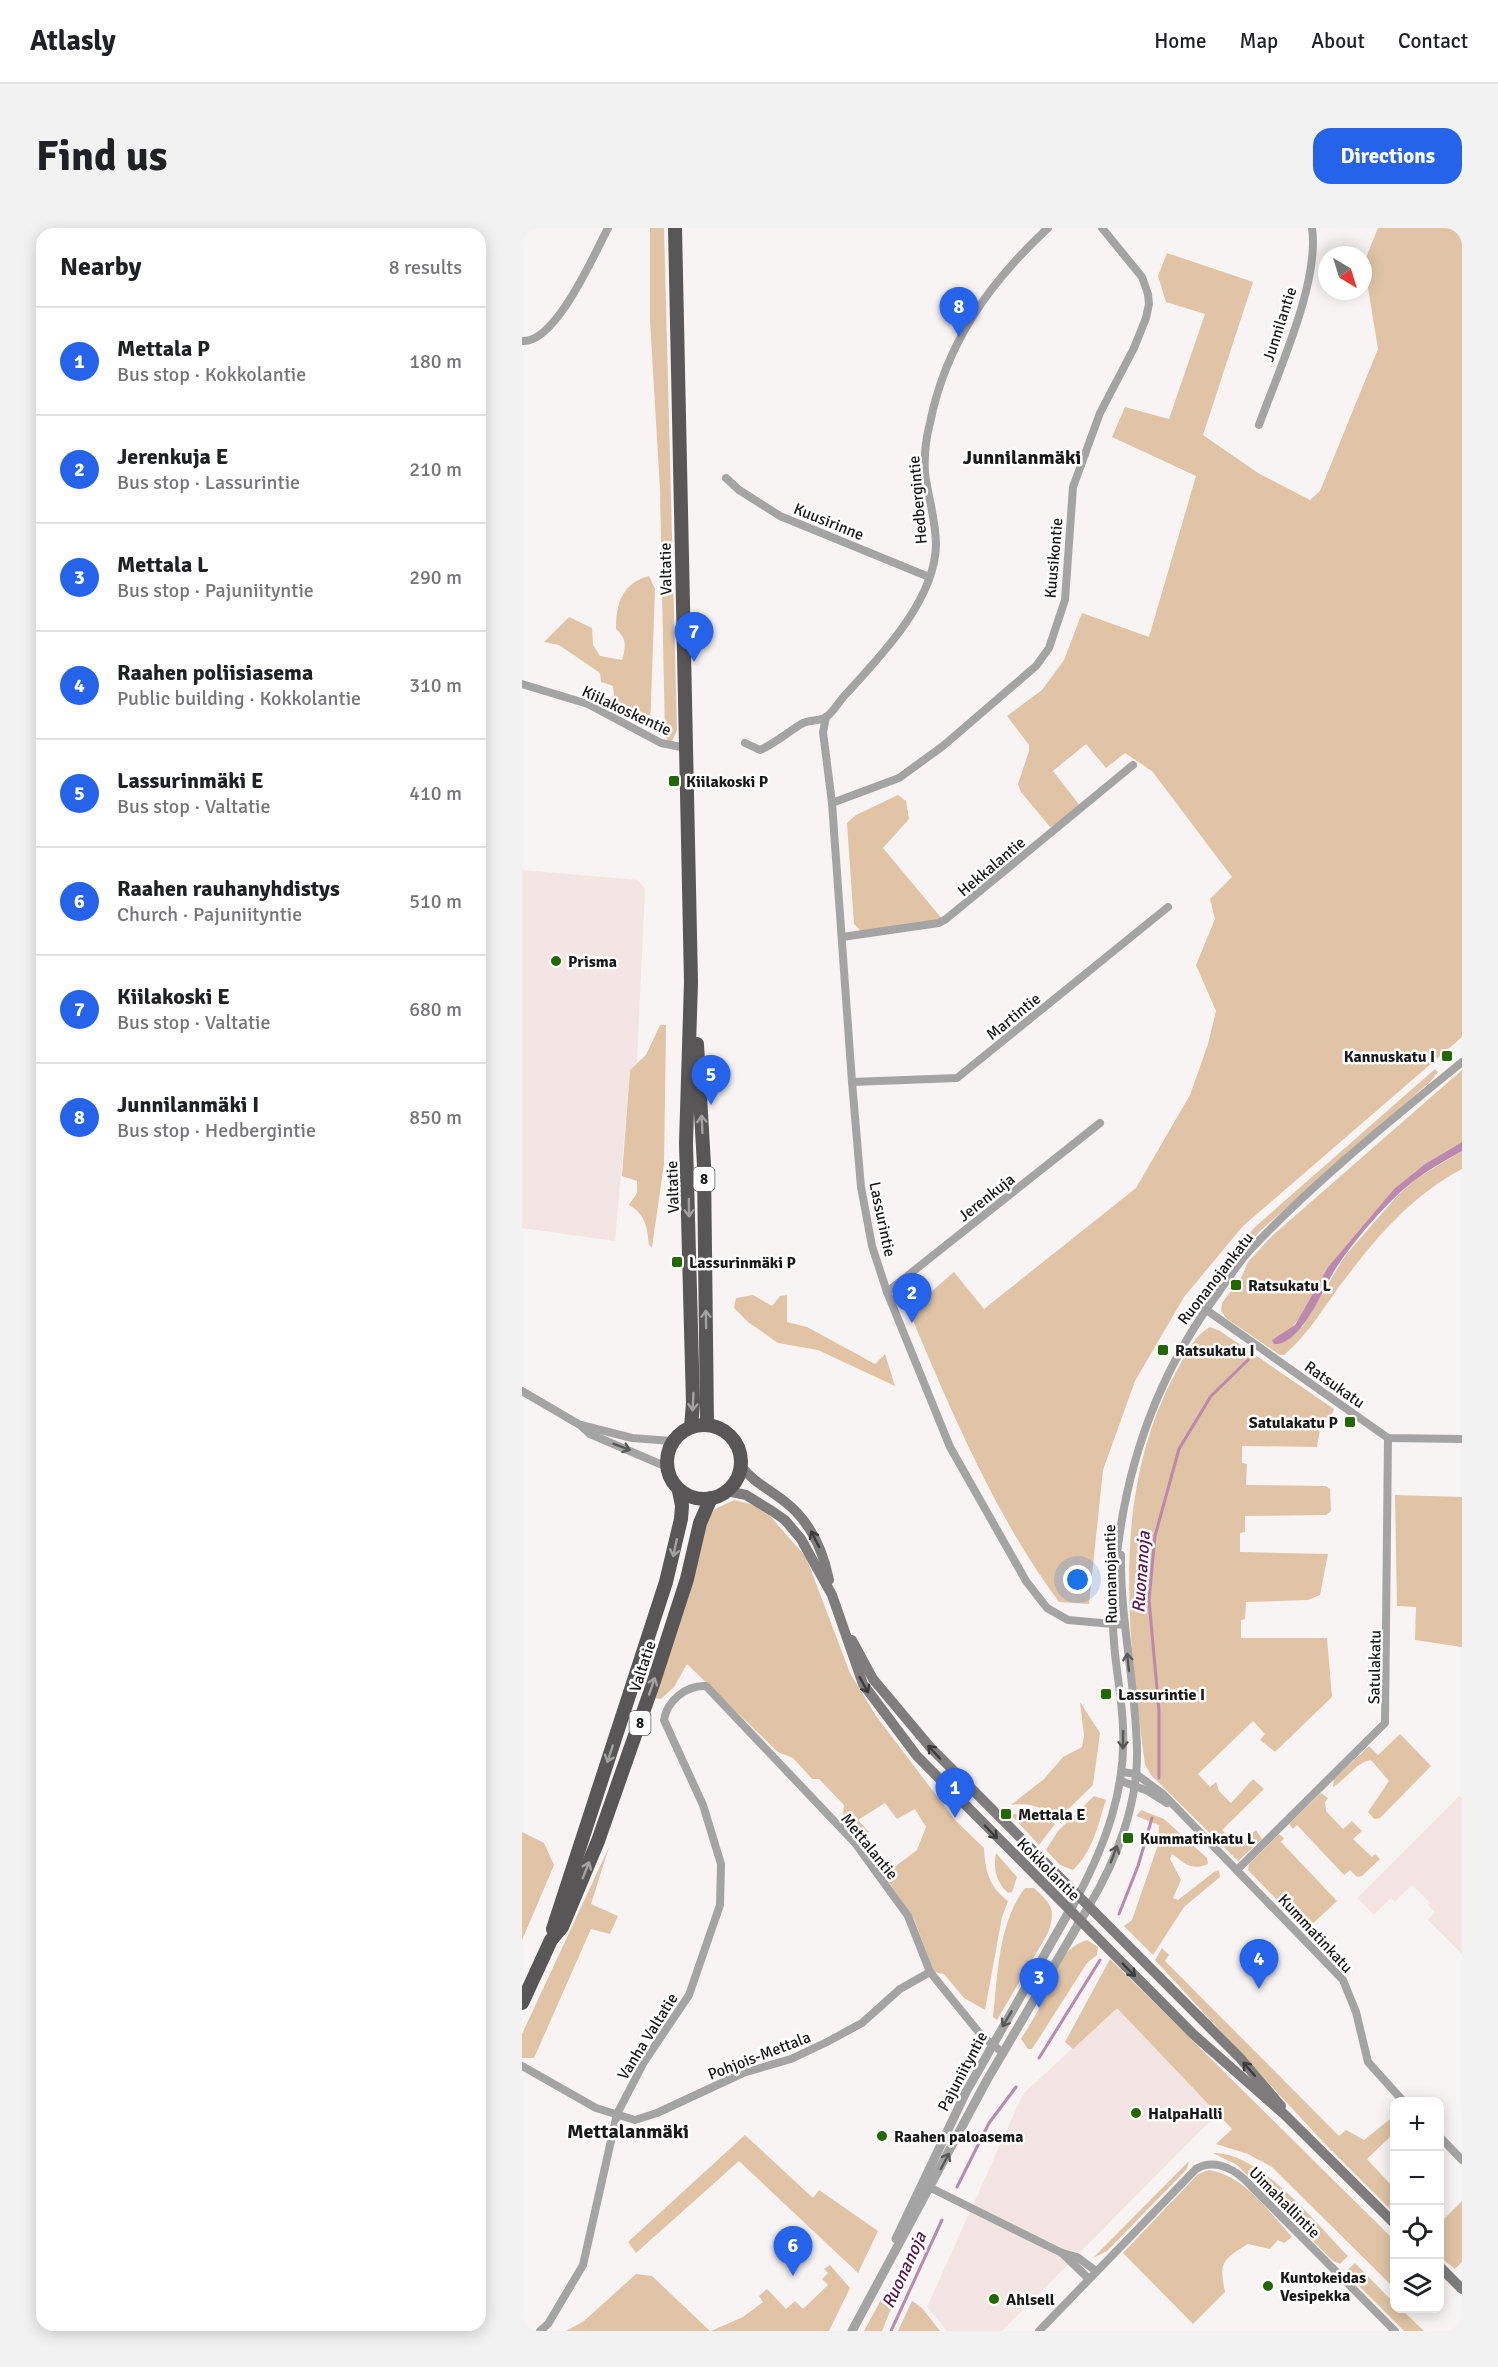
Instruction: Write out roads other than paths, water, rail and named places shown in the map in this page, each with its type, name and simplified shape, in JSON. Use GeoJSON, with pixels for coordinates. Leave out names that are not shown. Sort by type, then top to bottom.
{"type":"FeatureCollection","features":[{"type":"Feature","properties":{"kind":"highway","name":"Valtatie"},"geometry":{"type":"LineString","coordinates":[[675,228],[691,982],[704,1165],[707,1425]]}},
{"type":"Feature","properties":{"kind":"highway","name":"Valtatie"},"geometry":{"type":"LineString","coordinates":[[690,1427],[693,1403],[686,1143],[691,982]]}},
{"type":"Feature","properties":{"kind":"highway"},"geometry":{"type":"LineString","coordinates":[[667,1467],[667,1452],[672,1441],[690,1427],[707,1425],[726,1432],[735,1441],[740,1453],[741,1466],[738,1478],[727,1491],[702,1499],[679,1491]]}},
{"type":"Feature","properties":{"kind":"highway","name":"8"},"geometry":{"type":"LineString","coordinates":[[667,1467],[669,1476],[679,1491]]}},
{"type":"Feature","properties":{"kind":"highway","name":"Valtatie"},"geometry":{"type":"LineString","coordinates":[[552,1940],[554,1924],[666,1582],[681,1519],[682,1506],[679,1491]]}},
{"type":"Feature","properties":{"kind":"highway","name":"Valtatie"},"geometry":{"type":"LineString","coordinates":[[522,2003],[552,1940],[566,1918],[621,1779],[682,1597],[700,1523],[711,1498]]}},
{"type":"Feature","properties":{"kind":"main road","name":"Kokkolantie"},"geometry":{"type":"LineString","coordinates":[[741,1466],[755,1481],[784,1501],[805,1522],[825,1563],[832,1595],[863,1684],[917,1756],[1193,2034],[1285,2115],[1390,2218]]}},
{"type":"Feature","properties":{"kind":"main road","name":"Kokkolantie"},"geometry":{"type":"LineString","coordinates":[[727,1491],[746,1495],[785,1520],[801,1539],[832,1595]]}},
{"type":"Feature","properties":{"kind":"main road","name":"Kokkolantie"},"geometry":{"type":"LineString","coordinates":[[837,1610],[873,1679],[922,1738],[984,1803],[1240,2058],[1278,2101],[1285,2115]]}},
{"type":"Feature","properties":{"kind":"main road"},"geometry":{"type":"LineString","coordinates":[[1444,2271],[1462,2289]]}},
{"type":"Feature","properties":{"kind":"street"},"geometry":{"type":"LineString","coordinates":[[522,341],[540,338],[554,324],[609,228]]}},
{"type":"Feature","properties":{"kind":"street","name":"Hedbergintie"},"geometry":{"type":"LineString","coordinates":[[745,743],[760,750],[804,723],[826,717],[889,646],[912,612],[929,577],[936,546],[925,456],[929,424],[942,377],[969,319],[984,295],[1019,254],[1048,228]]}},
{"type":"Feature","properties":{"kind":"street","name":"Kuusikontie"},"geometry":{"type":"LineString","coordinates":[[832,803],[899,778],[943,746],[1036,666],[1049,648],[1065,600],[1073,487],[1100,413],[1134,348],[1149,304],[1142,277],[1102,228]]}},
{"type":"Feature","properties":{"kind":"street","name":"Junnilantie"},"geometry":{"type":"LineString","coordinates":[[1259,425],[1303,298],[1312,263],[1312,228]]}},
{"type":"Feature","properties":{"kind":"street","name":"Kuusirinne"},"geometry":{"type":"LineString","coordinates":[[726,478],[739,490],[801,526],[929,577]]}},
{"type":"Feature","properties":{"kind":"street","name":"Kiilakoskentie"},"geometry":{"type":"LineString","coordinates":[[522,684],[588,704],[661,742],[686,747]]}},
{"type":"Feature","properties":{"kind":"street","name":"Lassurintie"},"geometry":{"type":"LineString","coordinates":[[826,717],[823,732],[832,803],[852,1082],[864,1206],[872,1246],[888,1292],[950,1446],[1026,1581],[1047,1608],[1068,1620],[1124,1625]]}},
{"type":"Feature","properties":{"kind":"street","name":"Hekkalantie"},"geometry":{"type":"LineString","coordinates":[[842,937],[939,923],[946,919],[1133,765]]}},
{"type":"Feature","properties":{"kind":"street","name":"Martintie"},"geometry":{"type":"LineString","coordinates":[[852,1082],[957,1078],[1168,907]]}},
{"type":"Feature","properties":{"kind":"street","name":"Ruonanojankatu"},"geometry":{"type":"LineString","coordinates":[[1122,1515],[1137,1449],[1152,1407],[1175,1358],[1206,1309],[1257,1243],[1315,1188],[1462,1062]]}},
{"type":"Feature","properties":{"kind":"street","name":"Jerenkuja"},"geometry":{"type":"LineString","coordinates":[[888,1292],[1100,1123]]}},
{"type":"Feature","properties":{"kind":"street","name":"Ratsukatu"},"geometry":{"type":"LineString","coordinates":[[1206,1309],[1389,1438]]}},
{"type":"Feature","properties":{"kind":"street"},"geometry":{"type":"LineString","coordinates":[[522,1391],[580,1425],[590,1434],[667,1467]]}},
{"type":"Feature","properties":{"kind":"street"},"geometry":{"type":"LineString","coordinates":[[580,1425],[632,1438],[672,1441]]}},
{"type":"Feature","properties":{"kind":"street"},"geometry":{"type":"LineString","coordinates":[[1389,1438],[1462,1439]]}},
{"type":"Feature","properties":{"kind":"street","name":"Satulakatu"},"geometry":{"type":"LineString","coordinates":[[1237,1870],[1385,1723],[1389,1438]]}},
{"type":"Feature","properties":{"kind":"street","name":"Ruonanojantie"},"geometry":{"type":"LineString","coordinates":[[1078,1896],[1104,1845],[1121,1777],[1123,1729],[1113,1625],[1115,1571],[1122,1515]]}},
{"type":"Feature","properties":{"kind":"street","name":"Ruonanojantie"},"geometry":{"type":"LineString","coordinates":[[1089,1906],[1115,1853],[1136,1774],[1135,1725],[1124,1625],[1122,1515]]}},
{"type":"Feature","properties":{"kind":"street","name":"Mettalantie"},"geometry":{"type":"LineString","coordinates":[[686,1690],[696,1686],[706,1686],[855,1843],[908,1916],[930,1972],[981,2035],[1003,2053]]}},
{"type":"Feature","properties":{"kind":"street","name":"Vanha Valtatie"},"geometry":{"type":"LineString","coordinates":[[540,2331],[548,2324],[583,2265],[616,2114],[644,2062],[689,1995],[720,1905],[721,1864],[703,1805],[664,1720],[666,1708],[686,1690]]}},
{"type":"Feature","properties":{"kind":"street","name":"Kummatinkatu"},"geometry":{"type":"LineString","coordinates":[[1121,1777],[1136,1774],[1163,1794],[1171,1805],[1343,1980],[1356,2012],[1368,2062],[1400,2097]]}},
{"type":"Feature","properties":{"kind":"street","name":"Kummatinkatu"},"geometry":{"type":"LineString","coordinates":[[1121,1777],[1171,1805]]}},
{"type":"Feature","properties":{"kind":"street","name":"Pajuniityntie"},"geometry":{"type":"LineString","coordinates":[[885,2267],[921,2183],[992,2045],[1078,1896]]}},
{"type":"Feature","properties":{"kind":"street","name":"Pajuniityntie"},"geometry":{"type":"LineString","coordinates":[[852,2331],[1003,2053],[1089,1906]]}},
{"type":"Feature","properties":{"kind":"street","name":"Pohjois-Mettala"},"geometry":{"type":"LineString","coordinates":[[522,2066],[596,2108],[635,2120],[743,2073],[791,2059],[862,2023],[900,1989],[930,1972]]}},
{"type":"Feature","properties":{"kind":"street"},"geometry":{"type":"LineString","coordinates":[[1444,2142],[1462,2160]]}},
{"type":"Feature","properties":{"kind":"street","name":"Uimahallintie"},"geometry":{"type":"LineString","coordinates":[[1039,2331],[1196,2169],[1206,2164],[1233,2170],[1244,2179],[1395,2331]]}},
{"type":"Feature","properties":{"kind":"street"},"geometry":{"type":"LineString","coordinates":[[921,2183],[1062,2253],[1077,2257],[1096,2271]]}},
{"type":"Feature","properties":{"kind":"street"},"geometry":{"type":"LineString","coordinates":[[1062,2253],[1089,2279]]}},
{"type":"Feature","properties":{"kind":"waterway","name":"Ruonanoja"},"geometry":{"type":"LineString","coordinates":[[1159,1778],[1159,1711],[1149,1600],[1155,1536],[1179,1449],[1211,1396],[1248,1360]]}},
{"type":"Feature","properties":{"kind":"waterway","name":"Ruonanoja"},"geometry":{"type":"LineString","coordinates":[[1119,1914],[1138,1866],[1152,1818]]}},
{"type":"Feature","properties":{"kind":"waterway","name":"Ruonanoja"},"geometry":{"type":"LineString","coordinates":[[1039,2058],[1100,1960]]}},
{"type":"Feature","properties":{"kind":"waterway","name":"Ruonanoja"},"geometry":{"type":"LineString","coordinates":[[957,2187],[989,2123],[1016,2087]]}},
{"type":"Feature","properties":{"kind":"waterway","name":"Ruonanoja"},"geometry":{"type":"LineString","coordinates":[[891,2331],[942,2220]]}},
{"type":"Feature","properties":{"kind":"place","name":"Junnilanmäki I"},"geometry":{"type":"Point","coordinates":[959,337]}},
{"type":"Feature","properties":{"kind":"place","name":"Kiilakoski E"},"geometry":{"type":"Point","coordinates":[694,662]}},
{"type":"Feature","properties":{"kind":"place","name":"Kiilakoski P"},"geometry":{"type":"Point","coordinates":[674,781]}},
{"type":"Feature","properties":{"kind":"place","name":"Prisma"},"geometry":{"type":"Point","coordinates":[556,961]}},
{"type":"Feature","properties":{"kind":"place","name":"Kannuskatu I"},"geometry":{"type":"Point","coordinates":[1447,1056]}},
{"type":"Feature","properties":{"kind":"place","name":"Lassurinmäki E"},"geometry":{"type":"Point","coordinates":[711,1105]}},
{"type":"Feature","properties":{"kind":"place","name":"Lassurinmäki P"},"geometry":{"type":"Point","coordinates":[677,1262]}},
{"type":"Feature","properties":{"kind":"place","name":"Ratsukatu L"},"geometry":{"type":"Point","coordinates":[1236,1285]}},
{"type":"Feature","properties":{"kind":"place","name":"Jerenkuja E"},"geometry":{"type":"Point","coordinates":[912,1323]}},
{"type":"Feature","properties":{"kind":"place","name":"Ratsukatu I"},"geometry":{"type":"Point","coordinates":[1163,1350]}},
{"type":"Feature","properties":{"kind":"place","name":"Satulakatu P"},"geometry":{"type":"Point","coordinates":[1350,1422]}},
{"type":"Feature","properties":{"kind":"place","name":"Lassurintie I"},"geometry":{"type":"Point","coordinates":[1106,1694]}},
{"type":"Feature","properties":{"kind":"place","name":"Mettala E"},"geometry":{"type":"Point","coordinates":[1006,1814]}},
{"type":"Feature","properties":{"kind":"place","name":"Mettala P"},"geometry":{"type":"Point","coordinates":[955,1818]}},
{"type":"Feature","properties":{"kind":"place","name":"Kummatinkatu L"},"geometry":{"type":"Point","coordinates":[1128,1838]}},
{"type":"Feature","properties":{"kind":"place","name":"Raahen poliisiasema"},"geometry":{"type":"Point","coordinates":[1259,1989]}},
{"type":"Feature","properties":{"kind":"place","name":"Mettala L"},"geometry":{"type":"Point","coordinates":[1039,2008]}},
{"type":"Feature","properties":{"kind":"place","name":"HalpaHalli"},"geometry":{"type":"Point","coordinates":[1136,2113]}},
{"type":"Feature","properties":{"kind":"place","name":"Raahen paloasema"},"geometry":{"type":"Point","coordinates":[882,2136]}},
{"type":"Feature","properties":{"kind":"place","name":"Raahen rauhanyhdistys"},"geometry":{"type":"Point","coordinates":[793,2276]}},
{"type":"Feature","properties":{"kind":"place","name":"Kuntokeidas Vesipekka"},"geometry":{"type":"Point","coordinates":[1268,2286]}},
{"type":"Feature","properties":{"kind":"place","name":"Ahlsell"},"geometry":{"type":"Point","coordinates":[994,2299]}},
{"type":"Feature","properties":{"kind":"district","name":"Junnilanmäki"},"geometry":{"type":"Point","coordinates":[1022,457]}},
{"type":"Feature","properties":{"kind":"district","name":"Mettalanmäki"},"geometry":{"type":"Point","coordinates":[628,2131]}}]}
